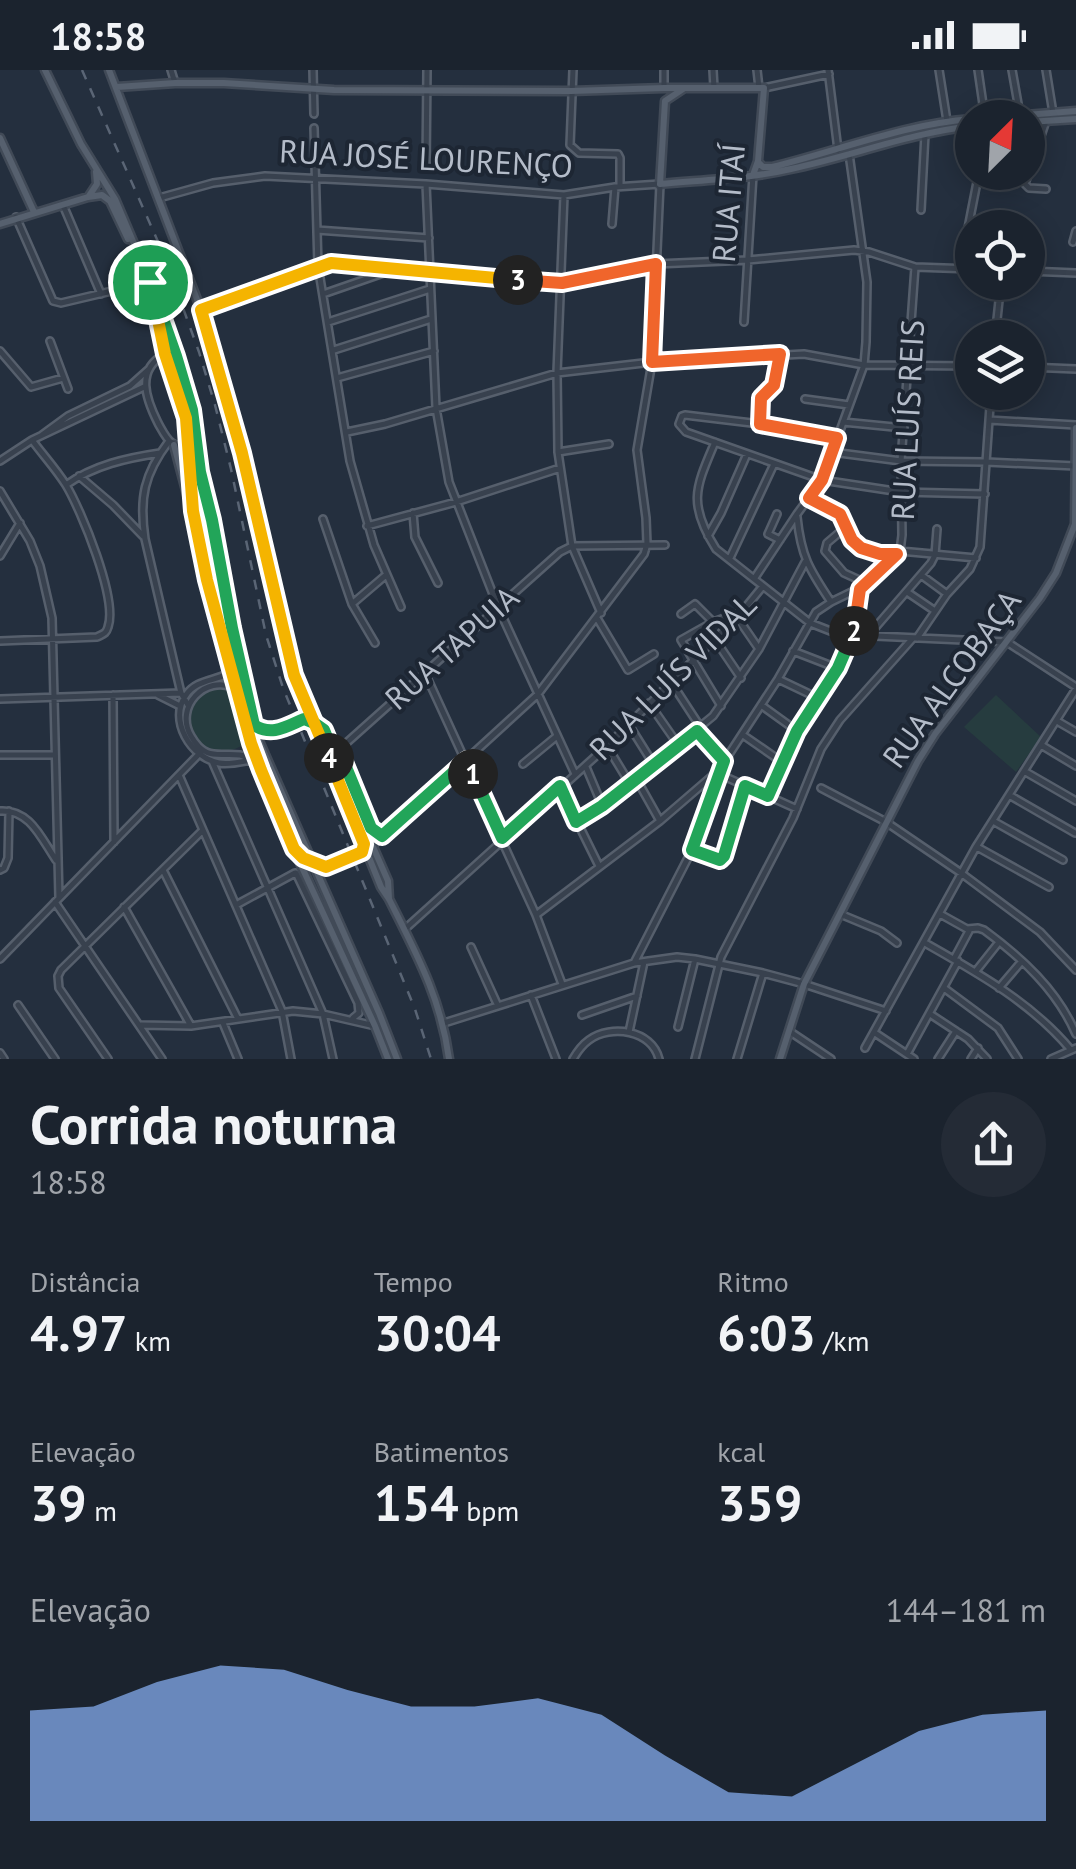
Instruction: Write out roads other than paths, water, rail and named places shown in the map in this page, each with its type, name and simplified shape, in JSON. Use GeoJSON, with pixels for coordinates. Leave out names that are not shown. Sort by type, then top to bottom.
{"type":"FeatureCollection","features":[{"type":"Feature","properties":{"kind":"main road"},"geometry":{"type":"LineString","coordinates":[[45,70],[73,129],[115,198],[176,356],[192,410],[200,472],[254,725],[380,1013],[396,1059]]}},
{"type":"Feature","properties":{"kind":"main road"},"geometry":{"type":"LineString","coordinates":[[110,70],[201,310],[242,453],[296,684],[381,887],[428,978],[444,1023],[449,1059]]}},
{"type":"Feature","properties":{"kind":"main road"},"geometry":{"type":"LineString","coordinates":[[117,87],[224,83],[313,90],[571,92],[762,88]]}},
{"type":"Feature","properties":{"kind":"main road","name":"RUA ITAÍ"},"geometry":{"type":"LineString","coordinates":[[753,175],[758,160],[762,88]]}},
{"type":"Feature","properties":{"kind":"main road"},"geometry":{"type":"LineString","coordinates":[[651,89],[665,101],[660,184]]}},
{"type":"Feature","properties":{"kind":"main road"},"geometry":{"type":"LineString","coordinates":[[665,101],[684,89]]}},
{"type":"Feature","properties":{"kind":"main road"},"geometry":{"type":"LineString","coordinates":[[1045,112],[1076,111]]}},
{"type":"Feature","properties":{"kind":"main road"},"geometry":{"type":"LineString","coordinates":[[1046,121],[1076,119]]}},
{"type":"Feature","properties":{"kind":"main road"},"geometry":{"type":"LineString","coordinates":[[758,160],[769,167],[955,121]]}},
{"type":"Feature","properties":{"kind":"main road","name":"RUA JOSÉ LOURENÇO"},"geometry":{"type":"LineString","coordinates":[[660,184],[787,170],[955,129]]}},
{"type":"Feature","properties":{"kind":"main road"},"geometry":{"type":"LineString","coordinates":[[0,138],[34,212]]}},
{"type":"Feature","properties":{"kind":"main road"},"geometry":{"type":"LineString","coordinates":[[88,197],[98,184],[95,169]]}},
{"type":"Feature","properties":{"kind":"main road"},"geometry":{"type":"LineString","coordinates":[[3,220],[102,195],[108,198],[148,282],[165,354],[184,410],[195,526],[251,743],[300,871],[388,1059]]}},
{"type":"Feature","properties":{"kind":"main road"},"geometry":{"type":"LineString","coordinates":[[165,354],[176,356]]}},
{"type":"Feature","properties":{"kind":"main road","name":"RUA ALCOBAÇA"},"geometry":{"type":"LineString","coordinates":[[780,1059],[804,984],[935,734],[1047,588],[1067,548],[1076,513],[1076,426]]}},
{"type":"Feature","properties":{"kind":"main road"},"geometry":{"type":"LineString","coordinates":[[172,443],[193,511]]}},
{"type":"Feature","properties":{"kind":"main road"},"geometry":{"type":"LineString","coordinates":[[195,526],[208,528],[212,520]]}},
{"type":"Feature","properties":{"kind":"main road"},"geometry":{"type":"LineString","coordinates":[[202,557],[210,548],[218,553]]}},
{"type":"Feature","properties":{"kind":"main road"},"geometry":{"type":"LineString","coordinates":[[291,660],[337,752],[366,828],[365,848],[388,881],[389,899]]}},
{"type":"Feature","properties":{"kind":"main road"},"geometry":{"type":"LineString","coordinates":[[304,719],[306,705]]}},
{"type":"Feature","properties":{"kind":"main road"},"geometry":{"type":"LineString","coordinates":[[254,725],[266,732],[304,719],[324,730]]}},
{"type":"Feature","properties":{"kind":"main road"},"geometry":{"type":"LineString","coordinates":[[319,880],[328,866],[365,848]]}},
{"type":"Feature","properties":{"kind":"main road"},"geometry":{"type":"LineString","coordinates":[[294,849],[312,863],[328,866]]}},
{"type":"Feature","properties":{"kind":"street"},"geometry":{"type":"LineString","coordinates":[[171,70],[175,83]]}},
{"type":"Feature","properties":{"kind":"street"},"geometry":{"type":"LineString","coordinates":[[313,70],[314,114]]}},
{"type":"Feature","properties":{"kind":"street"},"geometry":{"type":"LineString","coordinates":[[426,168],[427,70]]}},
{"type":"Feature","properties":{"kind":"street"},"geometry":{"type":"LineString","coordinates":[[573,70],[570,144],[579,153],[618,154],[612,224]]}},
{"type":"Feature","properties":{"kind":"street"},"geometry":{"type":"LineString","coordinates":[[664,70],[664,88]]}},
{"type":"Feature","properties":{"kind":"street"},"geometry":{"type":"LineString","coordinates":[[713,70],[714,88]]}},
{"type":"Feature","properties":{"kind":"street"},"geometry":{"type":"LineString","coordinates":[[757,70],[762,88],[828,72],[838,150]]}},
{"type":"Feature","properties":{"kind":"street"},"geometry":{"type":"LineString","coordinates":[[790,70],[791,82]]}},
{"type":"Feature","properties":{"kind":"street"},"geometry":{"type":"LineString","coordinates":[[939,70],[948,122]]}},
{"type":"Feature","properties":{"kind":"street"},"geometry":{"type":"LineString","coordinates":[[978,70],[982,100]]}},
{"type":"Feature","properties":{"kind":"street"},"geometry":{"type":"LineString","coordinates":[[1012,70],[1017,100]]}},
{"type":"Feature","properties":{"kind":"street"},"geometry":{"type":"LineString","coordinates":[[1046,70],[1053,112]]}},
{"type":"Feature","properties":{"kind":"street"},"geometry":{"type":"LineString","coordinates":[[1046,121],[1024,183],[1029,188],[1046,189]]}},
{"type":"Feature","properties":{"kind":"street"},"geometry":{"type":"LineString","coordinates":[[314,128],[318,266],[350,462],[367,526],[402,606]]}},
{"type":"Feature","properties":{"kind":"street"},"geometry":{"type":"LineString","coordinates":[[921,210],[925,134]]}},
{"type":"Feature","properties":{"kind":"street"},"geometry":{"type":"LineString","coordinates":[[754,579],[822,480],[864,365],[868,299],[849,154]]}},
{"type":"Feature","properties":{"kind":"street","name":"RUA ITAÍ"},"geometry":{"type":"LineString","coordinates":[[744,322],[753,175]]}},
{"type":"Feature","properties":{"kind":"street","name":"RUA JOSÉ LOURENÇO"},"geometry":{"type":"LineString","coordinates":[[159,198],[265,176],[564,195],[660,184]]}},
{"type":"Feature","properties":{"kind":"street"},"geometry":{"type":"LineString","coordinates":[[426,184],[436,408],[445,466],[498,607],[575,774]]}},
{"type":"Feature","properties":{"kind":"street"},"geometry":{"type":"LineString","coordinates":[[365,848],[538,694],[640,562],[647,544],[637,450],[652,362],[660,184]]}},
{"type":"Feature","properties":{"kind":"street"},"geometry":{"type":"LineString","coordinates":[[564,195],[558,452],[572,546],[599,615],[628,670],[654,654]]}},
{"type":"Feature","properties":{"kind":"street"},"geometry":{"type":"LineString","coordinates":[[63,204],[101,294]]}},
{"type":"Feature","properties":{"kind":"street"},"geometry":{"type":"LineString","coordinates":[[16,217],[53,302],[148,282]]}},
{"type":"Feature","properties":{"kind":"street"},"geometry":{"type":"LineString","coordinates":[[317,230],[428,238]]}},
{"type":"Feature","properties":{"kind":"street"},"geometry":{"type":"LineString","coordinates":[[1072,242],[1076,231]]}},
{"type":"Feature","properties":{"kind":"street"},"geometry":{"type":"LineString","coordinates":[[201,310],[334,262],[562,283],[656,264],[863,250],[916,267],[955,269]]}},
{"type":"Feature","properties":{"kind":"street","name":"RUA LUÍS REIS"},"geometry":{"type":"LineString","coordinates":[[634,963],[692,850],[721,768],[818,610],[868,584],[898,553],[916,267]]}},
{"type":"Feature","properties":{"kind":"street"},"geometry":{"type":"LineString","coordinates":[[323,294],[398,268]]}},
{"type":"Feature","properties":{"kind":"street"},"geometry":{"type":"LineString","coordinates":[[1045,272],[1076,273]]}},
{"type":"Feature","properties":{"kind":"street"},"geometry":{"type":"LineString","coordinates":[[328,322],[430,288]]}},
{"type":"Feature","properties":{"kind":"street"},"geometry":{"type":"LineString","coordinates":[[333,350],[432,319]]}},
{"type":"Feature","properties":{"kind":"street"},"geometry":{"type":"LineString","coordinates":[[50,341],[68,389]]}},
{"type":"Feature","properties":{"kind":"street"},"geometry":{"type":"LineString","coordinates":[[337,378],[434,350]]}},
{"type":"Feature","properties":{"kind":"street"},"geometry":{"type":"LineString","coordinates":[[0,351],[28,386],[35,388],[62,378]]}},
{"type":"Feature","properties":{"kind":"street"},"geometry":{"type":"LineString","coordinates":[[0,462],[126,388],[165,354]]}},
{"type":"Feature","properties":{"kind":"street"},"geometry":{"type":"LineString","coordinates":[[760,424],[761,398],[774,385],[780,354]]}},
{"type":"Feature","properties":{"kind":"street"},"geometry":{"type":"LineString","coordinates":[[346,432],[557,373],[652,362],[814,354],[864,365],[955,365]]}},
{"type":"Feature","properties":{"kind":"street"},"geometry":{"type":"LineString","coordinates":[[149,368],[144,387],[150,408],[172,443],[188,447]]}},
{"type":"Feature","properties":{"kind":"street"},"geometry":{"type":"LineString","coordinates":[[1045,368],[1076,369]]}},
{"type":"Feature","properties":{"kind":"street"},"geometry":{"type":"LineString","coordinates":[[59,425],[144,387]]}},
{"type":"Feature","properties":{"kind":"street"},"geometry":{"type":"LineString","coordinates":[[805,398],[849,405]]}},
{"type":"Feature","properties":{"kind":"street"},"geometry":{"type":"LineString","coordinates":[[695,1059],[718,964],[797,809],[821,749],[915,638],[976,558],[986,494],[990,410]]}},
{"type":"Feature","properties":{"kind":"street"},"geometry":{"type":"LineString","coordinates":[[837,438],[685,415],[679,424],[683,430],[822,480],[901,492],[986,494]]}},
{"type":"Feature","properties":{"kind":"street"},"geometry":{"type":"LineString","coordinates":[[989,420],[1076,426]]}},
{"type":"Feature","properties":{"kind":"street"},"geometry":{"type":"LineString","coordinates":[[843,422],[904,428]]}},
{"type":"Feature","properties":{"kind":"street"},"geometry":{"type":"LineString","coordinates":[[0,641],[97,637],[104,634],[109,624],[97,554],[66,485],[36,439]]}},
{"type":"Feature","properties":{"kind":"street"},"geometry":{"type":"LineString","coordinates":[[715,442],[696,490],[708,536],[716,548],[810,623],[853,636],[1007,642],[1076,688],[976,847],[865,1048]]}},
{"type":"Feature","properties":{"kind":"street"},"geometry":{"type":"LineString","coordinates":[[66,485],[123,459],[160,452],[172,443]]}},
{"type":"Feature","properties":{"kind":"street"},"geometry":{"type":"LineString","coordinates":[[558,452],[609,444]]}},
{"type":"Feature","properties":{"kind":"street"},"geometry":{"type":"LineString","coordinates":[[160,452],[144,490],[142,514],[186,706]]}},
{"type":"Feature","properties":{"kind":"street"},"geometry":{"type":"LineString","coordinates":[[832,452],[902,462],[1075,466]]}},
{"type":"Feature","properties":{"kind":"street"},"geometry":{"type":"LineString","coordinates":[[708,536],[747,454]]}},
{"type":"Feature","properties":{"kind":"street"},"geometry":{"type":"LineString","coordinates":[[730,558],[774,464]]}},
{"type":"Feature","properties":{"kind":"street"},"geometry":{"type":"LineString","coordinates":[[367,526],[560,468]]}},
{"type":"Feature","properties":{"kind":"street"},"geometry":{"type":"LineString","coordinates":[[79,476],[145,539]]}},
{"type":"Feature","properties":{"kind":"street"},"geometry":{"type":"LineString","coordinates":[[0,491],[40,566],[50,607],[54,640],[57,900],[160,1058]]}},
{"type":"Feature","properties":{"kind":"street"},"geometry":{"type":"LineString","coordinates":[[809,498],[840,514],[852,540],[861,548],[880,554],[976,558]]}},
{"type":"Feature","properties":{"kind":"street"},"geometry":{"type":"LineString","coordinates":[[412,513],[415,537],[438,582]]}},
{"type":"Feature","properties":{"kind":"street"},"geometry":{"type":"LineString","coordinates":[[777,514],[768,534],[780,540]]}},
{"type":"Feature","properties":{"kind":"street"},"geometry":{"type":"LineString","coordinates":[[797,514],[805,562],[830,602]]}},
{"type":"Feature","properties":{"kind":"street"},"geometry":{"type":"LineString","coordinates":[[322,519],[352,604],[374,642]]}},
{"type":"Feature","properties":{"kind":"street"},"geometry":{"type":"LineString","coordinates":[[0,556],[20,523]]}},
{"type":"Feature","properties":{"kind":"street"},"geometry":{"type":"LineString","coordinates":[[847,526],[828,542],[825,552],[844,573],[868,584]]}},
{"type":"Feature","properties":{"kind":"street"},"geometry":{"type":"LineString","coordinates":[[868,636],[935,554],[937,529]]}},
{"type":"Feature","properties":{"kind":"street"},"geometry":{"type":"LineString","coordinates":[[572,546],[665,546]]}},
{"type":"Feature","properties":{"kind":"street","name":"RUA TAPUIA"},"geometry":{"type":"LineString","coordinates":[[337,752],[554,556],[572,546]]}},
{"type":"Feature","properties":{"kind":"street"},"geometry":{"type":"LineString","coordinates":[[576,822],[679,746],[722,706],[759,650],[805,562]]}},
{"type":"Feature","properties":{"kind":"street"},"geometry":{"type":"LineString","coordinates":[[352,604],[386,575]]}},
{"type":"Feature","properties":{"kind":"street"},"geometry":{"type":"LineString","coordinates":[[921,575],[947,594]]}},
{"type":"Feature","properties":{"kind":"street","name":"RUA LUÍS VIDAL"},"geometry":{"type":"LineString","coordinates":[[405,929],[607,746],[764,586]]}},
{"type":"Feature","properties":{"kind":"street"},"geometry":{"type":"LineString","coordinates":[[768,796],[797,731],[838,668],[853,636],[860,589]]}},
{"type":"Feature","properties":{"kind":"street"},"geometry":{"type":"LineString","coordinates":[[907,592],[935,611]]}},
{"type":"Feature","properties":{"kind":"street"},"geometry":{"type":"LineString","coordinates":[[0,700],[182,695],[201,682],[224,677],[227,674],[212,598]]}},
{"type":"Feature","properties":{"kind":"street"},"geometry":{"type":"LineString","coordinates":[[681,614],[695,604],[713,622]]}},
{"type":"Feature","properties":{"kind":"street"},"geometry":{"type":"LineString","coordinates":[[722,706],[681,640],[713,622],[739,615],[759,650]]}},
{"type":"Feature","properties":{"kind":"street"},"geometry":{"type":"LineString","coordinates":[[714,638],[741,678]]}},
{"type":"Feature","properties":{"kind":"street"},"geometry":{"type":"LineString","coordinates":[[793,651],[838,668]]}},
{"type":"Feature","properties":{"kind":"street"},"geometry":{"type":"LineString","coordinates":[[424,673],[536,914],[562,984]]}},
{"type":"Feature","properties":{"kind":"street"},"geometry":{"type":"LineString","coordinates":[[778,679],[818,698]]}},
{"type":"Feature","properties":{"kind":"street"},"geometry":{"type":"LineString","coordinates":[[671,682],[721,768],[745,786],[797,809]]}},
{"type":"Feature","properties":{"kind":"street"},"geometry":{"type":"LineString","coordinates":[[238,689],[222,684],[206,686],[186,706],[182,730],[190,745],[212,761],[322,1014],[333,1059]]}},
{"type":"Feature","properties":{"kind":"street"},"geometry":{"type":"LineString","coordinates":[[156,694],[186,706]]}},
{"type":"Feature","properties":{"kind":"street"},"geometry":{"type":"LineString","coordinates":[[113,695],[114,842]]}},
{"type":"Feature","properties":{"kind":"street"},"geometry":{"type":"LineString","coordinates":[[649,704],[679,746]]}},
{"type":"Feature","properties":{"kind":"street"},"geometry":{"type":"LineString","coordinates":[[761,706],[797,731]]}},
{"type":"Feature","properties":{"kind":"street"},"geometry":{"type":"LineString","coordinates":[[1057,721],[1076,732]]}},
{"type":"Feature","properties":{"kind":"street"},"geometry":{"type":"LineString","coordinates":[[628,724],[654,765]]}},
{"type":"Feature","properties":{"kind":"street"},"geometry":{"type":"LineString","coordinates":[[743,734],[782,762]]}},
{"type":"Feature","properties":{"kind":"street"},"geometry":{"type":"LineString","coordinates":[[523,764],[556,736]]}},
{"type":"Feature","properties":{"kind":"street"},"geometry":{"type":"LineString","coordinates":[[239,755],[251,743]]}},
{"type":"Feature","properties":{"kind":"street"},"geometry":{"type":"LineString","coordinates":[[1041,745],[1076,766]]}},
{"type":"Feature","properties":{"kind":"street"},"geometry":{"type":"LineString","coordinates":[[607,746],[660,821]]}},
{"type":"Feature","properties":{"kind":"street"},"geometry":{"type":"LineString","coordinates":[[201,752],[239,755],[261,770]]}},
{"type":"Feature","properties":{"kind":"street"},"geometry":{"type":"LineString","coordinates":[[0,958],[201,752]]}},
{"type":"Feature","properties":{"kind":"street"},"geometry":{"type":"LineString","coordinates":[[337,752],[367,822],[382,836]]}},
{"type":"Feature","properties":{"kind":"street"},"geometry":{"type":"LineString","coordinates":[[0,756],[55,755]]}},
{"type":"Feature","properties":{"kind":"street"},"geometry":{"type":"LineString","coordinates":[[212,761],[226,764],[250,760]]}},
{"type":"Feature","properties":{"kind":"street"},"geometry":{"type":"LineString","coordinates":[[586,766],[602,806]]}},
{"type":"Feature","properties":{"kind":"street"},"geometry":{"type":"LineString","coordinates":[[536,914],[660,821],[721,768]]}},
{"type":"Feature","properties":{"kind":"street"},"geometry":{"type":"LineString","coordinates":[[1024,770],[1076,801]]}},
{"type":"Feature","properties":{"kind":"street"},"geometry":{"type":"LineString","coordinates":[[179,774],[282,1011],[291,1059]]}},
{"type":"Feature","properties":{"kind":"street"},"geometry":{"type":"LineString","coordinates":[[560,786],[600,866]]}},
{"type":"Feature","properties":{"kind":"street"},"geometry":{"type":"LineString","coordinates":[[692,850],[722,859],[745,786]]}},
{"type":"Feature","properties":{"kind":"street"},"geometry":{"type":"LineString","coordinates":[[821,788],[886,822],[961,873],[1040,932],[1076,970]]}},
{"type":"Feature","properties":{"kind":"street"},"geometry":{"type":"LineString","coordinates":[[1008,795],[1075,832]]}},
{"type":"Feature","properties":{"kind":"street"},"geometry":{"type":"LineString","coordinates":[[0,811],[24,816],[31,822],[58,862]]}},
{"type":"Feature","properties":{"kind":"street"},"geometry":{"type":"LineString","coordinates":[[0,870],[8,858],[9,811]]}},
{"type":"Feature","properties":{"kind":"street"},"geometry":{"type":"LineString","coordinates":[[992,821],[1063,860]]}},
{"type":"Feature","properties":{"kind":"street"},"geometry":{"type":"LineString","coordinates":[[108,1059],[59,988],[58,976],[203,830]]}},
{"type":"Feature","properties":{"kind":"street"},"geometry":{"type":"LineString","coordinates":[[976,847],[1049,887]]}},
{"type":"Feature","properties":{"kind":"street"},"geometry":{"type":"LineString","coordinates":[[163,870],[238,1019]]}},
{"type":"Feature","properties":{"kind":"street"},"geometry":{"type":"LineString","coordinates":[[236,906],[300,871],[360,1007],[351,1020]]}},
{"type":"Feature","properties":{"kind":"street"},"geometry":{"type":"LineString","coordinates":[[124,907],[191,1026]]}},
{"type":"Feature","properties":{"kind":"street"},"geometry":{"type":"LineString","coordinates":[[840,914],[896,943]]}},
{"type":"Feature","properties":{"kind":"street"},"geometry":{"type":"LineString","coordinates":[[940,914],[970,930],[982,929],[1022,961],[1055,996],[1076,1034]]}},
{"type":"Feature","properties":{"kind":"street"},"geometry":{"type":"LineString","coordinates":[[907,1054],[944,988],[970,930]]}},
{"type":"Feature","properties":{"kind":"street"},"geometry":{"type":"LineString","coordinates":[[924,942],[999,988],[1073,1049],[1051,1059]]}},
{"type":"Feature","properties":{"kind":"street"},"geometry":{"type":"LineString","coordinates":[[975,971],[999,942]]}},
{"type":"Feature","properties":{"kind":"street"},"geometry":{"type":"LineString","coordinates":[[471,947],[498,1006]]}},
{"type":"Feature","properties":{"kind":"street"},"geometry":{"type":"LineString","coordinates":[[444,1023],[562,984],[662,958],[696,959],[763,973],[886,1011]]}},
{"type":"Feature","properties":{"kind":"street"},"geometry":{"type":"LineString","coordinates":[[678,1027],[696,959]]}},
{"type":"Feature","properties":{"kind":"street"},"geometry":{"type":"LineString","coordinates":[[629,1032],[644,961]]}},
{"type":"Feature","properties":{"kind":"street"},"geometry":{"type":"LineString","coordinates":[[999,988],[1022,961]]}},
{"type":"Feature","properties":{"kind":"street"},"geometry":{"type":"LineString","coordinates":[[737,1059],[763,973]]}},
{"type":"Feature","properties":{"kind":"street"},"geometry":{"type":"LineString","coordinates":[[944,988],[998,1028],[1018,1059]]}},
{"type":"Feature","properties":{"kind":"street"},"geometry":{"type":"LineString","coordinates":[[531,996],[556,1059]]}},
{"type":"Feature","properties":{"kind":"street"},"geometry":{"type":"LineString","coordinates":[[582,1015],[637,996]]}},
{"type":"Feature","properties":{"kind":"street"},"geometry":{"type":"LineString","coordinates":[[18,1005],[55,1059]]}},
{"type":"Feature","properties":{"kind":"street"},"geometry":{"type":"LineString","coordinates":[[141,1024],[191,1026],[282,1011],[322,1014],[375,1026]]}},
{"type":"Feature","properties":{"kind":"street"},"geometry":{"type":"LineString","coordinates":[[930,1014],[956,1030],[987,1059]]}},
{"type":"Feature","properties":{"kind":"street"},"geometry":{"type":"LineString","coordinates":[[223,1023],[238,1059]]}},
{"type":"Feature","properties":{"kind":"street"},"geometry":{"type":"LineString","coordinates":[[938,1059],[956,1030]]}},
{"type":"Feature","properties":{"kind":"street"},"geometry":{"type":"LineString","coordinates":[[572,1059],[588,1040],[599,1034],[629,1032],[650,1040],[659,1059]]}},
{"type":"Feature","properties":{"kind":"street"},"geometry":{"type":"LineString","coordinates":[[789,1032],[831,1059]]}},
{"type":"Feature","properties":{"kind":"street"},"geometry":{"type":"LineString","coordinates":[[874,1032],[914,1059]]}},
{"type":"Feature","properties":{"kind":"street"},"geometry":{"type":"LineString","coordinates":[[971,1059],[978,1048]]}},
{"type":"Feature","properties":{"kind":"railway"},"geometry":{"type":"LineString","coordinates":[[82,70],[163,253],[199,352],[231,469],[266,635],[283,688],[415,1009],[431,1059]]}}]}
